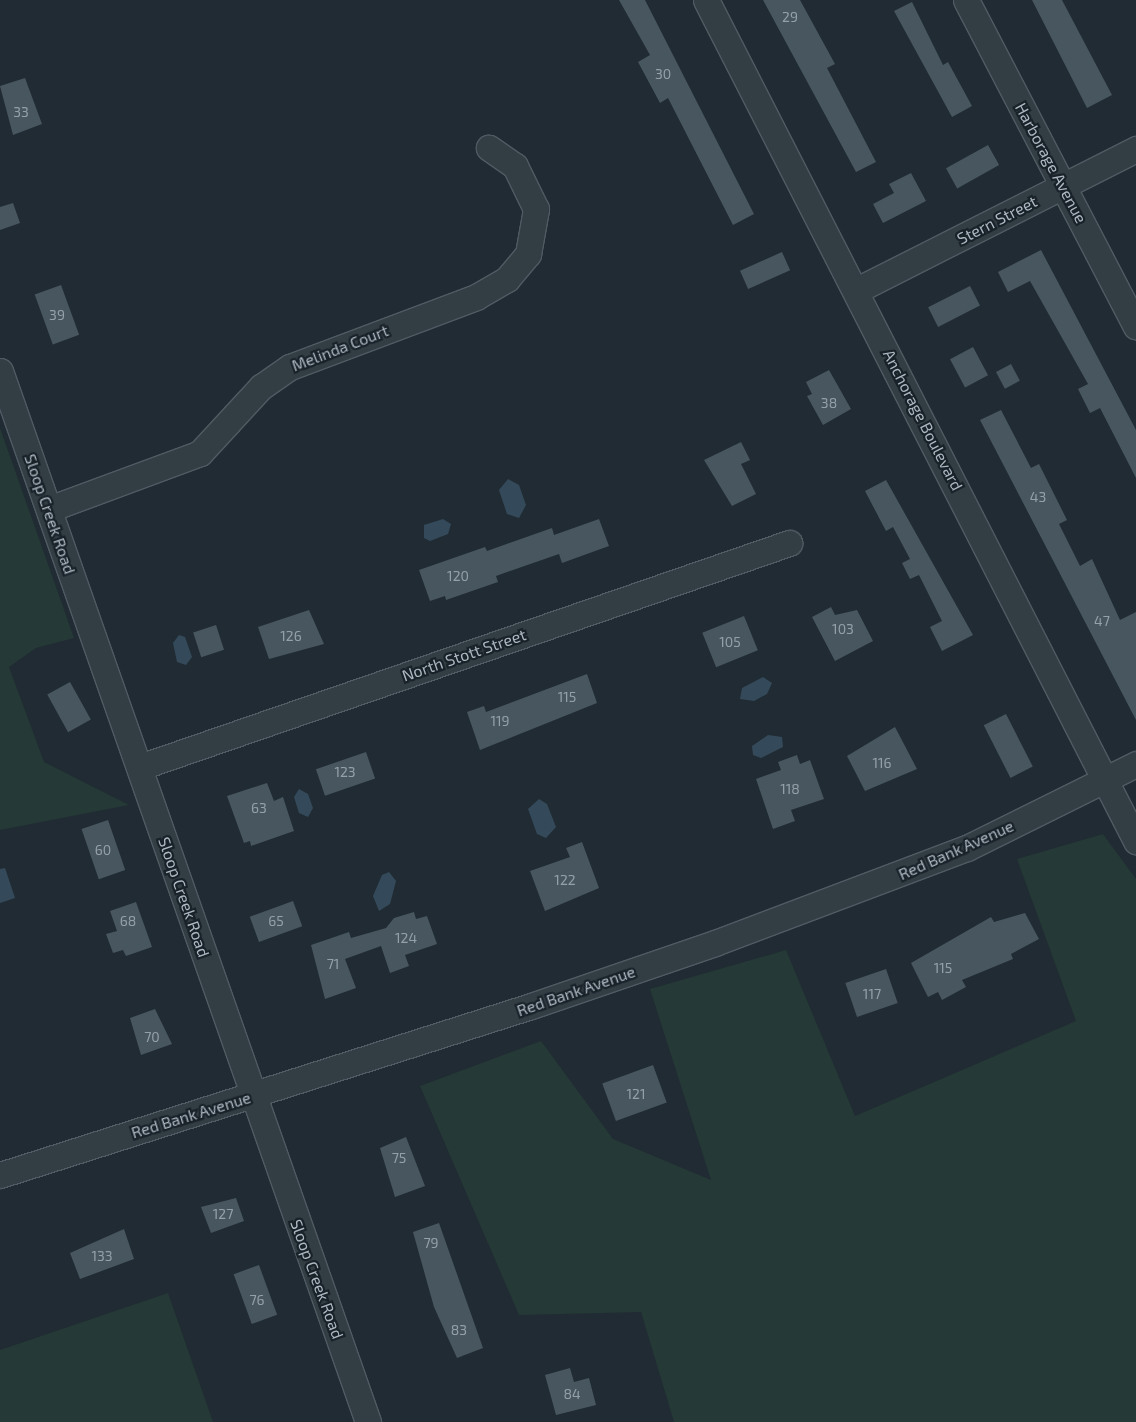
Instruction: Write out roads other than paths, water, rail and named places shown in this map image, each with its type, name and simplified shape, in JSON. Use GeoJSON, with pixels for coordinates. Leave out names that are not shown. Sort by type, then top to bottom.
{"type":"FeatureCollection","features":[{"type":"Feature","properties":{"kind":"street","name":"Anchorage Boulevard"},"geometry":{"type":"LineString","coordinates":[[706,0],[857,290],[1136,841]]}},
{"type":"Feature","properties":{"kind":"street","name":"Harborage Avenue"},"geometry":{"type":"LineString","coordinates":[[966,0],[1136,326]]}},
{"type":"Feature","properties":{"kind":"street","name":"Melinda Court"},"geometry":{"type":"LineString","coordinates":[[49,509],[200,453],[262,387],[290,367],[476,297],[506,279],[530,248],[536,209],[516,166],[489,148]]}},
{"type":"Feature","properties":{"kind":"street","name":"Stern Street"},"geometry":{"type":"LineString","coordinates":[[857,290],[1136,149]]}},
{"type":"Feature","properties":{"kind":"street","name":"Sloop Creek Road"},"geometry":{"type":"LineString","coordinates":[[0,371],[140,767],[252,1096],[368,1422]]}},
{"type":"Feature","properties":{"kind":"street","name":"North Stott Street"},"geometry":{"type":"LineString","coordinates":[[140,767],[789,543]]}},
{"type":"Feature","properties":{"kind":"street","name":"Red Bank Avenue"},"geometry":{"type":"LineString","coordinates":[[0,1175],[532,1006],[878,883],[967,848],[1136,764]]}},
{"type":"Feature","properties":{"kind":"water"},"geometry":{"type":"Polygon","coordinates":[[[508,479],[519,485],[526,505],[519,518],[507,514],[499,490],[508,479]]]}},
{"type":"Feature","properties":{"kind":"water"},"geometry":{"type":"Polygon","coordinates":[[[443,519],[451,524],[448,534],[430,541],[424,538],[424,525],[443,519]]]}},
{"type":"Feature","properties":{"kind":"water"},"geometry":{"type":"Polygon","coordinates":[[[179,635],[185,637],[192,657],[186,665],[177,662],[173,643],[179,635]]]}},
{"type":"Feature","properties":{"kind":"water"},"geometry":{"type":"Polygon","coordinates":[[[763,677],[772,683],[767,694],[754,701],[740,699],[742,688],[763,677]]]}},
{"type":"Feature","properties":{"kind":"water"},"geometry":{"type":"Polygon","coordinates":[[[768,735],[782,737],[783,747],[761,758],[753,755],[752,746],[768,735]]]}},
{"type":"Feature","properties":{"kind":"water"},"geometry":{"type":"Polygon","coordinates":[[[299,789],[308,794],[313,808],[308,817],[299,813],[294,797],[299,789]]]}},
{"type":"Feature","properties":{"kind":"water"},"geometry":{"type":"Polygon","coordinates":[[[539,799],[547,804],[556,827],[546,838],[537,834],[528,809],[539,799]]]}},
{"type":"Feature","properties":{"kind":"water"},"geometry":{"type":"Polygon","coordinates":[[[5,868],[15,898],[0,903],[0,869],[5,868]]]}},
{"type":"Feature","properties":{"kind":"water"},"geometry":{"type":"Polygon","coordinates":[[[389,872],[396,881],[390,904],[379,911],[373,896],[382,875],[389,872]]]}}]}
